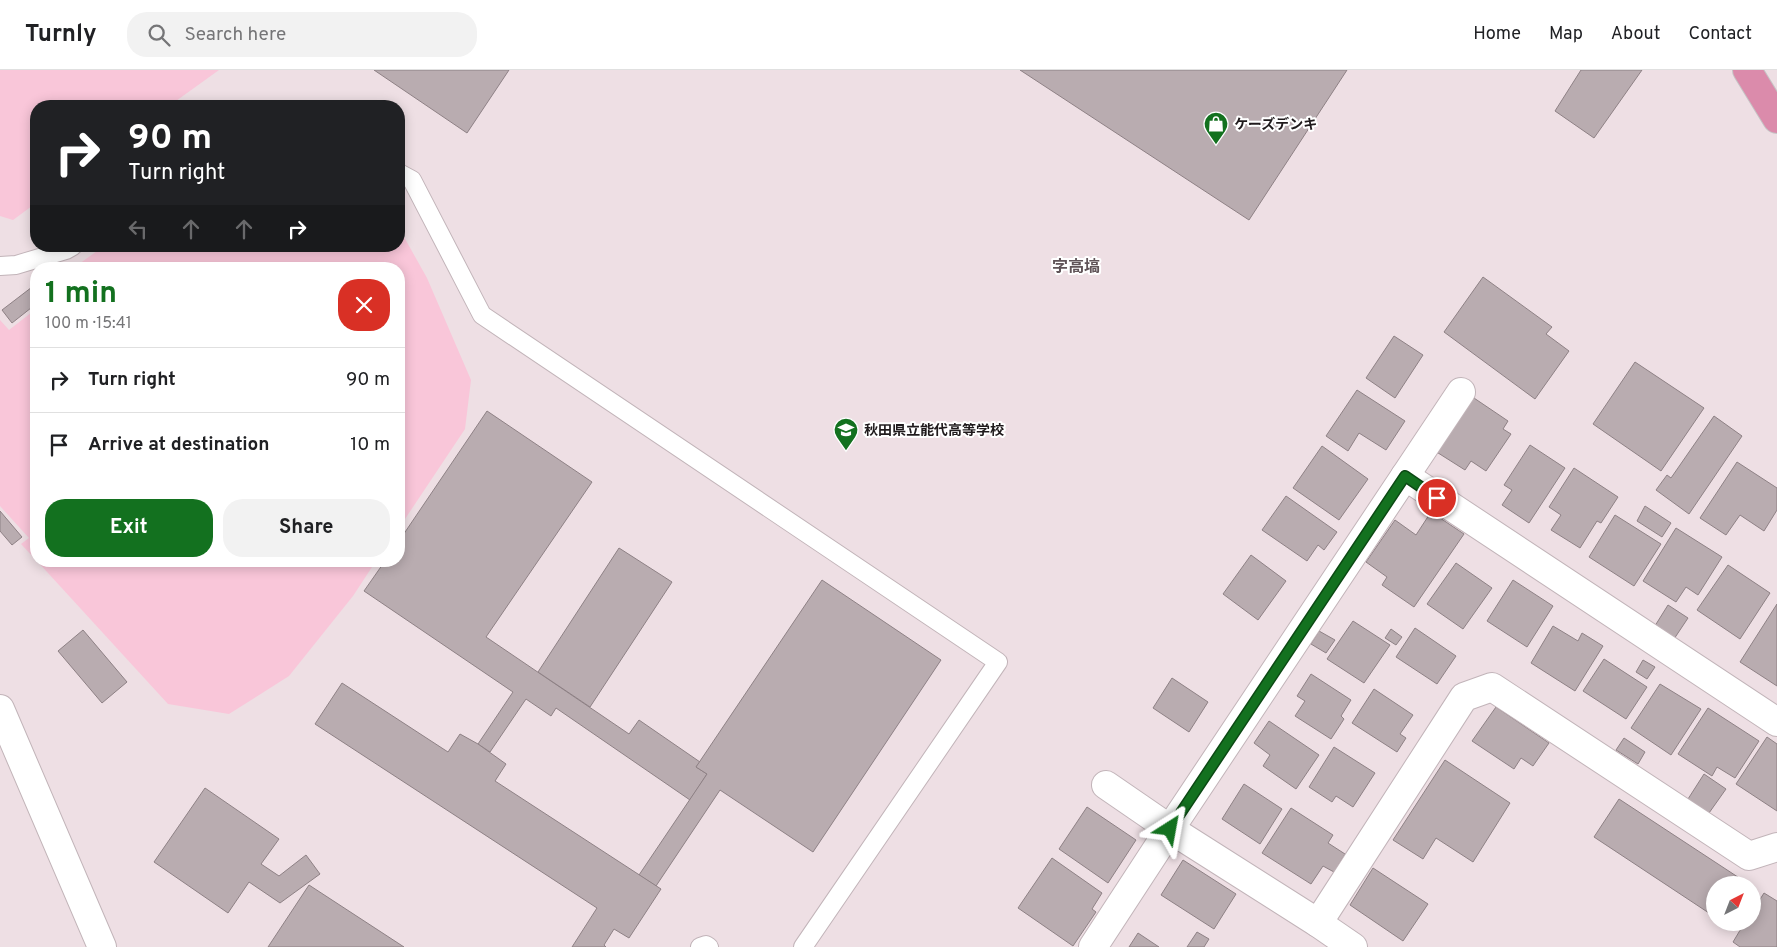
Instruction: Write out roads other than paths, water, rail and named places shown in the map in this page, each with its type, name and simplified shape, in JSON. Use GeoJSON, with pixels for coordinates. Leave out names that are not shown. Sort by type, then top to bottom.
{"type":"FeatureCollection","features":[{"type":"Feature","properties":{"kind":"highway"},"geometry":{"type":"LineString","coordinates":[[1747,70],[1777,119]]}},
{"type":"Feature","properties":{"kind":"street"},"geometry":{"type":"LineString","coordinates":[[1093,947],[1461,392]]}},
{"type":"Feature","properties":{"kind":"street"},"geometry":{"type":"LineString","coordinates":[[1405,476],[1777,722]]}},
{"type":"Feature","properties":{"kind":"street"},"geometry":{"type":"LineString","coordinates":[[1318,923],[1464,697],[1492,686],[1749,856],[1777,847]]}},
{"type":"Feature","properties":{"kind":"street"},"geometry":{"type":"LineString","coordinates":[[0,709],[102,947]]}},
{"type":"Feature","properties":{"kind":"street"},"geometry":{"type":"LineString","coordinates":[[1106,785],[1170,829],[1353,947]]}},
{"type":"Feature","properties":{"kind":"lane"},"geometry":{"type":"LineString","coordinates":[[405,176],[412,180],[482,315],[998,662],[803,947]]}},
{"type":"Feature","properties":{"kind":"lane"},"geometry":{"type":"LineString","coordinates":[[0,266],[16,265],[59,252]]}},
{"type":"Feature","properties":{"kind":"lane"},"geometry":{"type":"LineString","coordinates":[[700,947],[706,945],[709,947]]}},
{"type":"Feature","properties":{"kind":"place","name":"ケーズデンキ"},"geometry":{"type":"Point","coordinates":[1216,145]}},
{"type":"Feature","properties":{"kind":"place","name":"秋田県立能代高等学校"},"geometry":{"type":"Point","coordinates":[846,451]}},
{"type":"Feature","properties":{"kind":"district","name":"字高塙"},"geometry":{"type":"Point","coordinates":[1076,266]}}]}
